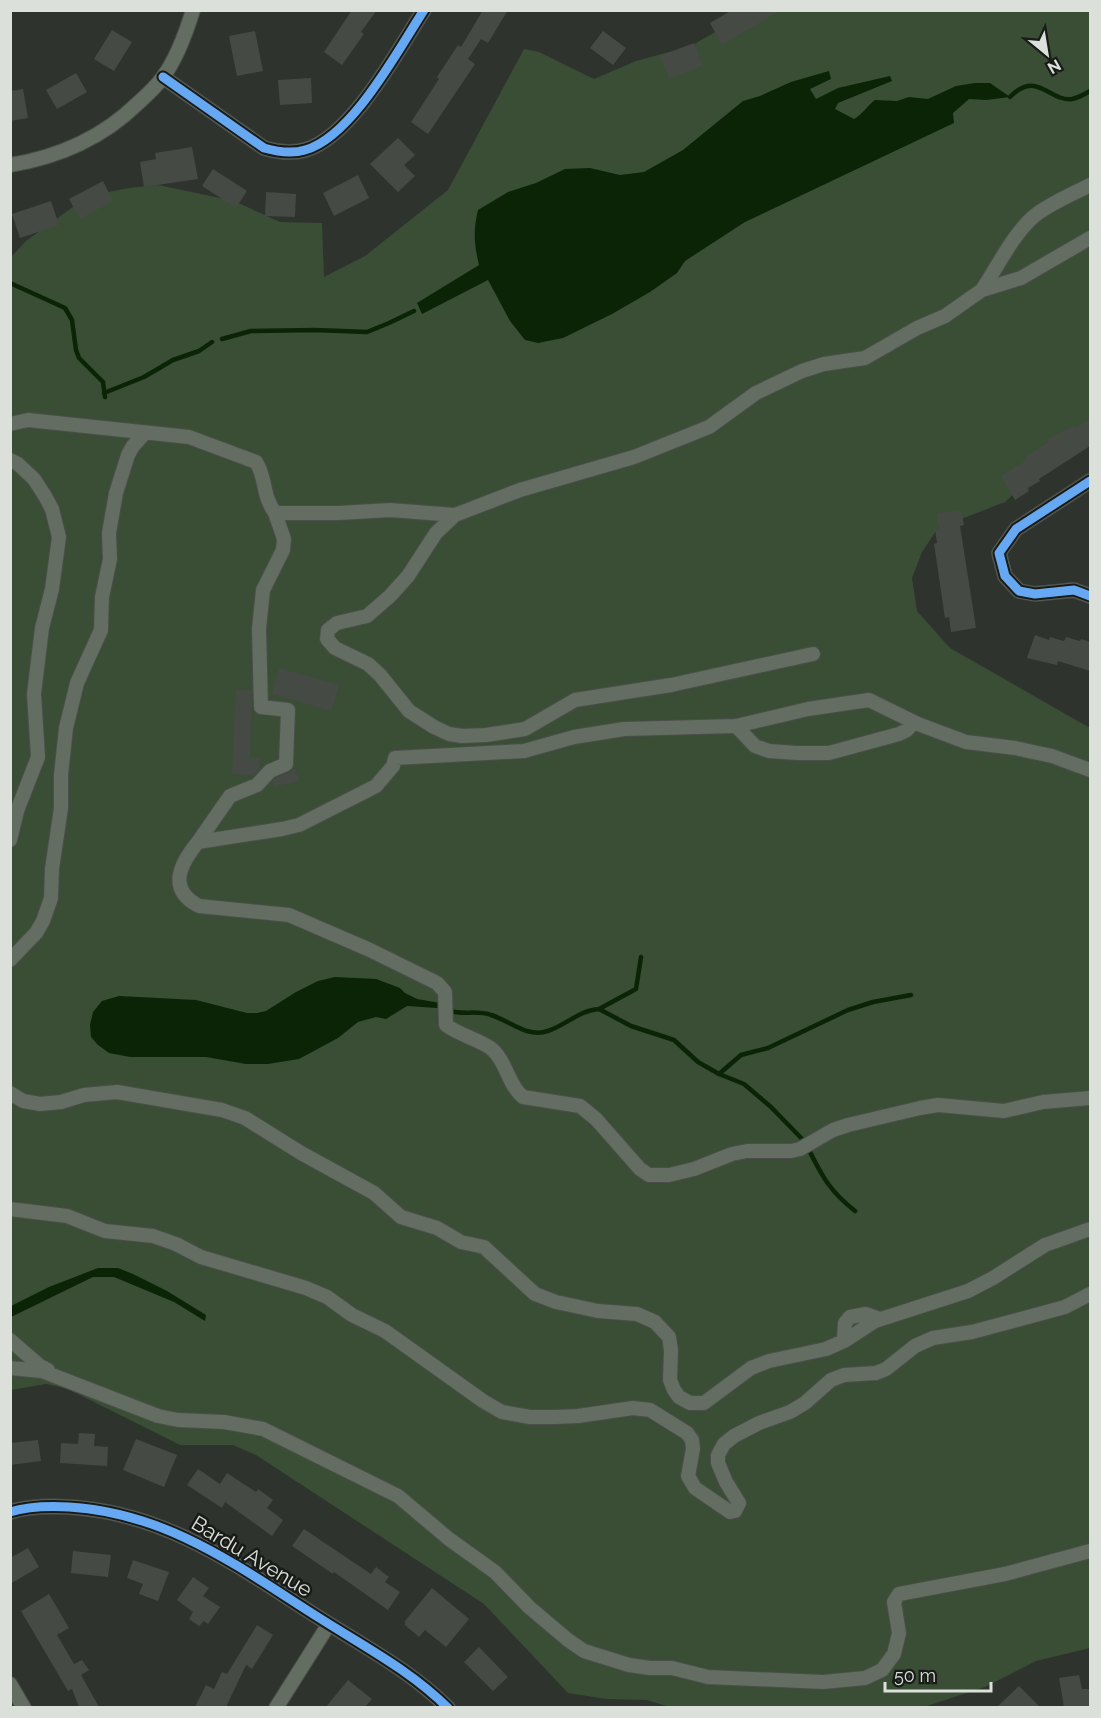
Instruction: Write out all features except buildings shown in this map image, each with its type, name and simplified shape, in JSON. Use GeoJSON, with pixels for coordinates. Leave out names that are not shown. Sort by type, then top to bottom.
{"type":"FeatureCollection","features":[{"type":"Feature","properties":{"kind":"street"},"geometry":{"type":"LineString","coordinates":[[10,165],[50,157],[90,140],[123,117],[163,77],[183,41],[194,10]]}},
{"type":"Feature","properties":{"kind":"street"},"geometry":{"type":"LineString","coordinates":[[163,77],[264,148],[278,152],[305,151],[334,135],[352,116],[424,10]]}},
{"type":"Feature","properties":{"kind":"street"},"geometry":{"type":"LineString","coordinates":[[982,290],[1020,231],[1033,218],[1049,206],[1090,185]]}},
{"type":"Feature","properties":{"kind":"street"},"geometry":{"type":"LineString","coordinates":[[813,654],[671,685],[576,700],[525,729],[462,736],[449,734],[409,711],[380,675],[368,664],[335,648],[327,639],[328,630],[337,623],[367,616],[390,596],[408,576],[436,533],[455,515],[520,490],[634,457],[689,436],[725,417],[756,393],[802,370],[865,358],[917,328],[945,316],[982,290],[1021,278],[1090,238]]}},
{"type":"Feature","properties":{"kind":"street"},"geometry":{"type":"LineString","coordinates":[[10,424],[28,420],[189,437],[256,462],[262,471],[264,492],[275,513],[284,539],[283,549],[263,590],[259,629],[261,707],[288,710],[286,764],[270,771],[257,785],[230,796],[185,857],[179,874],[181,890],[191,902],[199,906],[289,915],[437,983],[445,992],[446,1026],[491,1048],[501,1060],[518,1093],[524,1097],[580,1106],[596,1119],[639,1169],[649,1175],[694,1169],[732,1154],[747,1151],[800,1149],[833,1130],[920,1108],[939,1105],[1004,1111],[1043,1102],[1090,1098]]}},
{"type":"Feature","properties":{"kind":"street"},"geometry":{"type":"LineString","coordinates":[[10,960],[36,933],[51,898],[52,869],[61,808],[61,775],[66,728],[77,683],[101,630],[102,597],[110,559],[109,533],[116,493],[128,455],[145,433]]}},
{"type":"Feature","properties":{"kind":"street"},"geometry":{"type":"LineString","coordinates":[[10,460],[18,464],[34,479],[45,496],[52,509],[59,537],[52,589],[42,628],[34,694],[38,757],[17,811],[10,840]]}},
{"type":"Feature","properties":{"kind":"street"},"geometry":{"type":"LineString","coordinates":[[1090,481],[1016,529],[999,553],[1005,576],[1019,591],[1035,594],[1074,590],[1090,596]]}},
{"type":"Feature","properties":{"kind":"street"},"geometry":{"type":"LineString","coordinates":[[275,513],[390,510],[455,515]]}},
{"type":"Feature","properties":{"kind":"street"},"geometry":{"type":"LineString","coordinates":[[198,842],[282,830],[299,825],[376,786],[393,766],[395,758],[524,751],[574,737],[624,729],[736,726],[808,709],[869,700],[914,722],[966,742],[1015,748],[1052,756],[1090,770]]}},
{"type":"Feature","properties":{"kind":"street"},"geometry":{"type":"LineString","coordinates":[[736,726],[755,746],[769,751],[819,754],[899,734],[907,730],[914,722]]}},
{"type":"Feature","properties":{"kind":"street"},"geometry":{"type":"LineString","coordinates":[[10,1093],[23,1101],[40,1104],[61,1102],[84,1095],[117,1092],[222,1110],[245,1118],[309,1158],[374,1193],[401,1216],[437,1228],[461,1242],[484,1247],[535,1294],[555,1302],[598,1311],[637,1314],[655,1322],[669,1337],[670,1380],[674,1390],[690,1403],[704,1403],[751,1368],[769,1361],[826,1349],[846,1340],[880,1319],[968,1291],[1045,1245],[1090,1229]]}},
{"type":"Feature","properties":{"kind":"street"},"geometry":{"type":"LineString","coordinates":[[10,1209],[67,1216],[105,1231],[153,1236],[176,1244],[201,1257],[306,1288],[327,1297],[352,1315],[385,1331],[502,1412],[530,1417],[556,1417],[633,1408],[650,1410],[687,1433],[692,1440],[693,1449],[688,1476],[695,1488],[730,1512],[735,1511],[739,1503],[721,1471],[718,1455],[723,1444],[734,1436],[759,1423],[790,1412],[805,1403],[831,1380],[844,1375],[876,1373],[886,1369],[915,1346],[933,1338],[972,1332],[1065,1307],[1090,1294]]}},
{"type":"Feature","properties":{"kind":"street"},"geometry":{"type":"LineString","coordinates":[[10,1340],[40,1366],[58,1376]]}},
{"type":"Feature","properties":{"kind":"street"},"geometry":{"type":"LineString","coordinates":[[10,1368],[42,1371],[58,1376],[158,1416],[178,1420],[224,1422],[263,1429],[398,1496],[449,1539],[495,1572],[543,1621],[584,1651],[603,1659],[650,1668],[672,1668],[708,1677],[823,1682],[865,1678],[882,1670],[894,1654],[899,1634],[894,1602],[899,1594],[1005,1574],[1090,1551]]}},
{"type":"Feature","properties":{"kind":"street","name":"Bardu Avenue"},"geometry":{"type":"LineString","coordinates":[[10,1512],[31,1508],[80,1508],[107,1511],[150,1522],[201,1545],[329,1624],[413,1677],[448,1707]]}},
{"type":"Feature","properties":{"kind":"street"},"geometry":{"type":"LineString","coordinates":[[276,1707],[329,1624]]}},
{"type":"Feature","properties":{"kind":"street"},"geometry":{"type":"LineString","coordinates":[[10,1684],[24,1707]]}},
{"type":"Feature","properties":{"kind":"shaded area"},"geometry":{"type":"Polygon","coordinates":[[[751,11],[1090,11],[1090,432],[1054,457],[1005,502],[938,528],[922,552],[912,578],[917,611],[950,648],[1090,728],[1090,1648],[1036,1661],[985,1687],[924,1707],[673,1708],[647,1700],[606,1699],[568,1693],[484,1604],[256,1455],[233,1445],[180,1445],[66,1388],[46,1384],[11,1390],[11,257],[26,241],[88,196],[158,185],[234,201],[280,222],[322,223],[324,277],[365,256],[448,190],[524,49],[539,52],[594,79],[636,61],[691,46],[751,11]]]}},
{"type":"Feature","properties":{"kind":"shaded area"},"geometry":{"type":"Polygon","coordinates":[[[829,71],[831,79],[810,89],[816,99],[838,88],[890,76],[892,81],[838,103],[835,109],[854,119],[875,100],[897,101],[909,97],[928,99],[956,86],[975,83],[990,83],[1010,97],[986,100],[969,99],[953,113],[954,123],[745,222],[685,261],[677,273],[650,292],[563,338],[538,343],[525,340],[510,321],[488,280],[422,314],[417,303],[479,265],[475,237],[478,210],[508,192],[536,183],[565,169],[590,168],[620,175],[644,172],[683,150],[743,101],[791,82],[829,71]]]}},
{"type":"Feature","properties":{"kind":"shaded area"},"geometry":{"type":"Polygon","coordinates":[[[335,977],[376,979],[400,988],[417,999],[440,1003],[440,1006],[437,1008],[407,1006],[386,1019],[376,1017],[358,1022],[338,1038],[299,1059],[268,1064],[246,1064],[206,1057],[130,1057],[109,1053],[91,1037],[90,1025],[93,1012],[102,1001],[119,996],[196,1000],[247,1013],[257,1013],[266,1011],[318,981],[335,977]]]}},
{"type":"Feature","properties":{"kind":"shaded area"},"geometry":{"type":"Polygon","coordinates":[[[98,1268],[118,1268],[133,1274],[167,1291],[206,1315],[205,1321],[174,1302],[114,1277],[93,1277],[11,1317],[11,1306],[49,1287],[98,1268]]]}},
{"type":"Feature","properties":{"kind":"waterway"},"geometry":{"type":"LineString","coordinates":[[1010,97],[1019,89],[1028,86],[1035,86],[1064,99],[1072,99],[1090,91]]}},
{"type":"Feature","properties":{"kind":"waterway"},"geometry":{"type":"LineString","coordinates":[[10,283],[65,308],[72,320],[79,358],[103,382],[105,397]]}},
{"type":"Feature","properties":{"kind":"waterway"},"geometry":{"type":"LineString","coordinates":[[222,339],[251,331],[367,332],[414,311]]}},
{"type":"Feature","properties":{"kind":"waterway"},"geometry":{"type":"LineString","coordinates":[[104,393],[144,377],[173,360],[199,351],[212,342]]}},
{"type":"Feature","properties":{"kind":"waterway"},"geometry":{"type":"LineString","coordinates":[[599,1009],[636,989],[641,957]]}},
{"type":"Feature","properties":{"kind":"waterway"},"geometry":{"type":"LineString","coordinates":[[719,1074],[741,1055],[768,1048],[848,1010],[873,1002],[911,995]]}},
{"type":"Feature","properties":{"kind":"waterway"},"geometry":{"type":"LineString","coordinates":[[450,1011],[486,1014],[526,1031],[540,1033],[586,1012],[599,1009],[631,1026],[674,1040],[698,1062],[744,1084],[771,1107],[804,1141]]}},
{"type":"Feature","properties":{"kind":"waterway"},"geometry":{"type":"LineString","coordinates":[[809,1150],[828,1183],[855,1211]]}},
{"type":"Feature","properties":{"kind":"cycle path"},"geometry":{"type":"LineString","coordinates":[[163,77],[264,148],[285,152],[305,150],[323,142],[356,111],[424,10]]}},
{"type":"Feature","properties":{"kind":"cycle path"},"geometry":{"type":"LineString","coordinates":[[1090,481],[1016,529],[999,553],[1005,576],[1019,591],[1035,594],[1074,590],[1090,596]]}},
{"type":"Feature","properties":{"kind":"cycle path"},"geometry":{"type":"LineString","coordinates":[[10,1512],[40,1507],[105,1511],[171,1532],[232,1563],[387,1660],[419,1682],[448,1708]]}}]}
